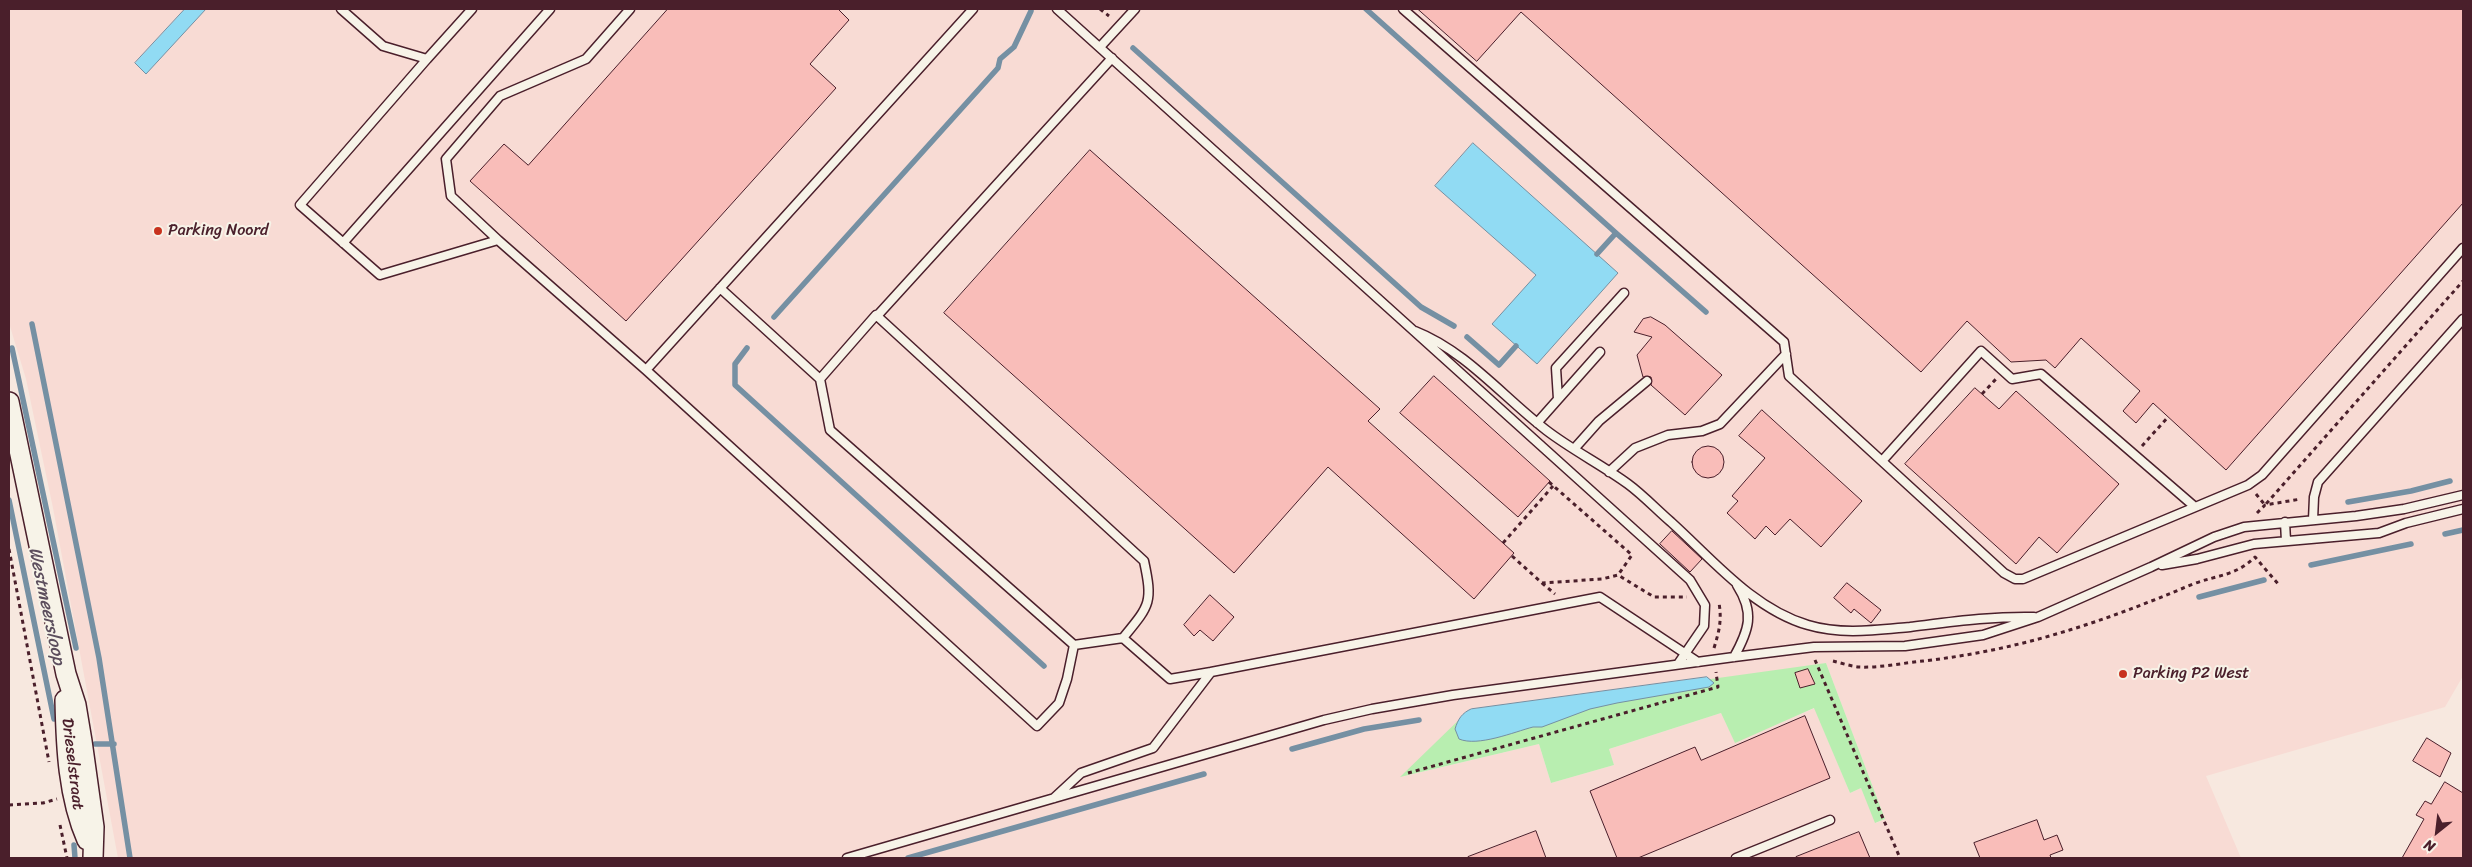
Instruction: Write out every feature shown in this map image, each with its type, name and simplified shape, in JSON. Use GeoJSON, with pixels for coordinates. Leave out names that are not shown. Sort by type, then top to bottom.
{"type":"FeatureCollection","features":[{"type":"Feature","properties":{"kind":"street","name":"Drieselstraat"},"geometry":{"type":"LineString","coordinates":[[9,402],[66,674],[76,705],[94,827],[92,855]]}},
{"type":"Feature","properties":{"kind":"street","name":"Drieselstraat"},"geometry":{"type":"LineString","coordinates":[[66,674],[66,743],[81,827],[92,855]]}},
{"type":"Feature","properties":{"kind":"lane"},"geometry":{"type":"LineString","coordinates":[[341,9],[383,46],[427,59]]}},
{"type":"Feature","properties":{"kind":"lane"},"geometry":{"type":"LineString","coordinates":[[472,9],[300,205],[380,275],[498,240]]}},
{"type":"Feature","properties":{"kind":"lane"},"geometry":{"type":"LineString","coordinates":[[343,243],[550,9]]}},
{"type":"Feature","properties":{"kind":"lane"},"geometry":{"type":"LineString","coordinates":[[630,9],[586,60],[500,96],[446,159],[451,196],[498,240],[646,370],[1037,726],[1059,703],[1067,679],[1074,645]]}},
{"type":"Feature","properties":{"kind":"lane"},"geometry":{"type":"LineString","coordinates":[[646,370],[973,9]]}},
{"type":"Feature","properties":{"kind":"lane"},"geometry":{"type":"LineString","coordinates":[[1057,9],[1409,329],[1690,580],[1705,605],[1704,626],[1678,664]]}},
{"type":"Feature","properties":{"kind":"lane"},"geometry":{"type":"LineString","coordinates":[[1100,47],[1135,9]]}},
{"type":"Feature","properties":{"kind":"lane"},"geometry":{"type":"LineString","coordinates":[[1403,9],[1784,342],[1789,376],[2004,573],[2015,579],[2023,579],[2248,485],[2262,475],[2463,248]]}},
{"type":"Feature","properties":{"kind":"lane"},"geometry":{"type":"LineString","coordinates":[[820,379],[1112,58]]}},
{"type":"Feature","properties":{"kind":"lane"},"geometry":{"type":"LineString","coordinates":[[720,288],[820,379],[830,430],[1074,645],[1123,638],[1145,612],[1150,590],[1144,561],[877,316]]}},
{"type":"Feature","properties":{"kind":"lane"},"geometry":{"type":"LineString","coordinates":[[1558,399],[1556,368],[1624,293]]}},
{"type":"Feature","properties":{"kind":"lane"},"geometry":{"type":"LineString","coordinates":[[2314,520],[2314,497],[2318,482],[2463,319]]}},
{"type":"Feature","properties":{"kind":"lane"},"geometry":{"type":"LineString","coordinates":[[1409,329],[1436,339],[1480,373],[1537,423],[1629,484],[1732,577],[1762,602],[1784,615],[1808,625],[1832,630],[1862,632],[1996,616],[2038,617]]}},
{"type":"Feature","properties":{"kind":"lane"},"geometry":{"type":"LineString","coordinates":[[1882,461],[1981,351],[2012,379],[2041,374],[2195,507]]}},
{"type":"Feature","properties":{"kind":"lane"},"geometry":{"type":"LineString","coordinates":[[1537,423],[1600,352]]}},
{"type":"Feature","properties":{"kind":"lane"},"geometry":{"type":"LineString","coordinates":[[1609,472],[1635,448],[1668,435],[1702,431],[1720,424],[1786,354]]}},
{"type":"Feature","properties":{"kind":"lane"},"geometry":{"type":"LineString","coordinates":[[1574,449],[1599,421],[1647,381]]}},
{"type":"Feature","properties":{"kind":"lane"},"geometry":{"type":"LineString","coordinates":[[847,858],[1324,720],[1372,709],[1480,691],[1714,659],[1814,647],[1915,644],[1983,635],[2008,629],[2038,617],[2214,537],[2244,527],[2404,509],[2463,495]]}},
{"type":"Feature","properties":{"kind":"lane"},"geometry":{"type":"LineString","coordinates":[[2151,567],[2197,559],[2254,544],[2379,533],[2406,523],[2463,509]]}},
{"type":"Feature","properties":{"kind":"lane"},"geometry":{"type":"LineString","coordinates":[[2285,522],[2286,541]]}},
{"type":"Feature","properties":{"kind":"lane"},"geometry":{"type":"LineString","coordinates":[[1732,577],[1748,608],[1748,627],[1734,657]]}},
{"type":"Feature","properties":{"kind":"lane"},"geometry":{"type":"LineString","coordinates":[[1123,638],[1170,679],[1600,597],[1698,662]]}},
{"type":"Feature","properties":{"kind":"lane"},"geometry":{"type":"LineString","coordinates":[[1052,799],[1081,772],[1153,748],[1211,672]]}},
{"type":"Feature","properties":{"kind":"lane"},"geometry":{"type":"LineString","coordinates":[[1736,858],[1830,820]]}},
{"type":"Feature","properties":{"kind":"path"},"geometry":{"type":"LineString","coordinates":[[1100,9],[1109,16]]}},
{"type":"Feature","properties":{"kind":"path"},"geometry":{"type":"LineString","coordinates":[[2252,518],[2463,281]]}},
{"type":"Feature","properties":{"kind":"path"},"geometry":{"type":"LineString","coordinates":[[1982,394],[1999,375]]}},
{"type":"Feature","properties":{"kind":"path"},"geometry":{"type":"LineString","coordinates":[[2140,449],[2168,417]]}},
{"type":"Feature","properties":{"kind":"path"},"geometry":{"type":"LineString","coordinates":[[1549,482],[1632,555],[1618,576]]}},
{"type":"Feature","properties":{"kind":"path"},"geometry":{"type":"LineString","coordinates":[[1502,543],[1553,486]]}},
{"type":"Feature","properties":{"kind":"path"},"geometry":{"type":"LineString","coordinates":[[2256,493],[2264,505]]}},
{"type":"Feature","properties":{"kind":"path"},"geometry":{"type":"LineString","coordinates":[[2264,505],[2307,498]]}},
{"type":"Feature","properties":{"kind":"path"},"geometry":{"type":"LineString","coordinates":[[9,549],[47,757]]}},
{"type":"Feature","properties":{"kind":"path"},"geometry":{"type":"LineString","coordinates":[[1512,556],[1542,582],[1602,579],[1618,576],[1654,597],[1690,597]]}},
{"type":"Feature","properties":{"kind":"path"},"geometry":{"type":"LineString","coordinates":[[2255,557],[2279,586]]}},
{"type":"Feature","properties":{"kind":"path"},"geometry":{"type":"LineString","coordinates":[[1408,773],[1718,687],[1714,659]]}},
{"type":"Feature","properties":{"kind":"path"},"geometry":{"type":"LineString","coordinates":[[1815,659],[1900,858]]}},
{"type":"Feature","properties":{"kind":"path"},"geometry":{"type":"LineString","coordinates":[[9,805],[44,803],[74,794]]}},
{"type":"Feature","properties":{"kind":"shaded area"},"geometry":{"type":"Polygon","coordinates":[[[9,9],[2463,9],[2463,676],[2445,707],[2206,776],[2241,858],[118,858],[53,508],[26,379],[9,323],[9,9]],[[1826,663],[1401,777],[1539,744],[1551,783],[1614,765],[1609,749],[1721,713],[1735,742],[1815,708],[1850,793],[1861,788],[1876,823],[1885,819],[1826,663]]]}},
{"type":"Feature","properties":{"kind":"green space"},"geometry":{"type":"Polygon","coordinates":[[[1826,663],[1885,819],[1875,823],[1861,788],[1850,793],[1814,708],[1735,743],[1721,713],[1609,749],[1614,765],[1551,783],[1539,744],[1400,777],[1466,713],[1826,663]]]}},
{"type":"Feature","properties":{"kind":"water"},"geometry":{"type":"Polygon","coordinates":[[[185,9],[206,9],[146,74],[135,63],[185,9]]]}},
{"type":"Feature","properties":{"kind":"water"},"geometry":{"type":"Polygon","coordinates":[[[1473,143],[1618,273],[1537,364],[1492,324],[1536,275],[1435,186],[1473,143]]]}},
{"type":"Feature","properties":{"kind":"water"},"geometry":{"type":"Polygon","coordinates":[[[1707,677],[1714,683],[1709,687],[1590,709],[1542,727],[1533,727],[1486,740],[1467,741],[1459,739],[1455,729],[1465,712],[1471,709],[1707,677]]]}},
{"type":"Feature","properties":{"kind":"building"},"geometry":{"type":"Polygon","coordinates":[[[668,9],[838,9],[849,20],[810,64],[836,88],[626,321],[470,181],[504,144],[528,165],[668,9]]]}},
{"type":"Feature","properties":{"kind":"building"},"geometry":{"type":"Polygon","coordinates":[[[1418,9],[2463,9],[2463,203],[2226,470],[2153,403],[2136,423],[2123,411],[2140,391],[2081,338],[2055,368],[2046,360],[2011,362],[1967,321],[1921,372],[1521,12],[1477,61],[1418,9]]]}},
{"type":"Feature","properties":{"kind":"building"},"geometry":{"type":"Polygon","coordinates":[[[1090,150],[1380,409],[1368,421],[1514,553],[1474,599],[1328,467],[1234,573],[944,313],[1090,150]]]}},
{"type":"Feature","properties":{"kind":"building"},"geometry":{"type":"Polygon","coordinates":[[[1651,317],[1665,325],[1722,375],[1685,415],[1651,385],[1651,377],[1643,377],[1637,355],[1652,337],[1634,332],[1643,319],[1651,317]]]}},
{"type":"Feature","properties":{"kind":"building"},"geometry":{"type":"Polygon","coordinates":[[[1434,376],[1550,481],[1518,517],[1400,413],[1434,376]]]}},
{"type":"Feature","properties":{"kind":"building"},"geometry":{"type":"Polygon","coordinates":[[[1975,388],[1999,409],[2016,391],[2119,484],[2057,553],[2039,537],[2016,564],[1905,464],[1975,388]]]}},
{"type":"Feature","properties":{"kind":"building"},"geometry":{"type":"Polygon","coordinates":[[[1762,410],[1862,501],[1821,547],[1790,519],[1775,535],[1766,526],[1755,539],[1727,513],[1738,501],[1732,496],[1765,458],[1739,436],[1762,410]]]}},
{"type":"Feature","properties":{"kind":"building"},"geometry":{"type":"Polygon","coordinates":[[[1708,446],[1720,450],[1724,462],[1720,474],[1708,478],[1696,474],[1692,462],[1696,450],[1708,446]]]}},
{"type":"Feature","properties":{"kind":"building"},"geometry":{"type":"Polygon","coordinates":[[[1672,531],[1702,559],[1690,572],[1660,544],[1672,531]]]}},
{"type":"Feature","properties":{"kind":"building"},"geometry":{"type":"Polygon","coordinates":[[[1847,583],[1881,610],[1871,623],[1854,609],[1851,613],[1834,598],[1847,583]]]}},
{"type":"Feature","properties":{"kind":"building"},"geometry":{"type":"Polygon","coordinates":[[[1210,595],[1234,617],[1213,641],[1200,630],[1194,636],[1184,625],[1210,595]]]}},
{"type":"Feature","properties":{"kind":"building"},"geometry":{"type":"Polygon","coordinates":[[[1808,669],[1815,684],[1800,688],[1795,673],[1808,669]]]}},
{"type":"Feature","properties":{"kind":"building"},"geometry":{"type":"Polygon","coordinates":[[[1805,716],[1830,778],[1638,858],[1617,858],[1590,791],[1695,747],[1701,760],[1805,716]]]}},
{"type":"Feature","properties":{"kind":"building"},"geometry":{"type":"Polygon","coordinates":[[[2427,738],[2451,753],[2440,777],[2413,761],[2427,738]]]}},
{"type":"Feature","properties":{"kind":"building"},"geometry":{"type":"Polygon","coordinates":[[[2445,782],[2463,793],[2463,858],[2402,858],[2424,819],[2416,815],[2425,801],[2431,804],[2445,782]]]}},
{"type":"Feature","properties":{"kind":"building"},"geometry":{"type":"Polygon","coordinates":[[[2037,820],[2044,840],[2057,835],[2063,850],[2050,855],[2051,858],[1980,858],[1974,843],[2037,820]]]}},
{"type":"Feature","properties":{"kind":"building"},"geometry":{"type":"Polygon","coordinates":[[[1536,831],[1546,858],[1468,858],[1468,857],[1536,831]]]}},
{"type":"Feature","properties":{"kind":"building"},"geometry":{"type":"Polygon","coordinates":[[[1859,832],[1870,858],[1796,858],[1796,857],[1859,832]]]}},
{"type":"Feature","properties":{"kind":"waterway"},"geometry":{"type":"LineString","coordinates":[[1366,9],[1616,233],[1597,254]]}},
{"type":"Feature","properties":{"kind":"waterway"},"geometry":{"type":"LineString","coordinates":[[774,317],[998,68],[1000,59],[1014,47],[1031,11]]}},
{"type":"Feature","properties":{"kind":"waterway"},"geometry":{"type":"LineString","coordinates":[[1133,48],[1421,307],[1454,326]]}},
{"type":"Feature","properties":{"kind":"waterway"},"geometry":{"type":"LineString","coordinates":[[1616,233],[1706,312]]}},
{"type":"Feature","properties":{"kind":"waterway"},"geometry":{"type":"LineString","coordinates":[[32,324],[99,658],[130,858]]}},
{"type":"Feature","properties":{"kind":"waterway"},"geometry":{"type":"LineString","coordinates":[[1467,337],[1499,365],[1516,346]]}},
{"type":"Feature","properties":{"kind":"waterway"},"geometry":{"type":"LineString","coordinates":[[12,348],[76,648]]}},
{"type":"Feature","properties":{"kind":"waterway"},"geometry":{"type":"LineString","coordinates":[[747,348],[735,364],[735,385],[1044,666]]}},
{"type":"Feature","properties":{"kind":"waterway"},"geometry":{"type":"LineString","coordinates":[[2348,502],[2411,491],[2450,481]]}},
{"type":"Feature","properties":{"kind":"waterway","name":"Westmeersloop"},"geometry":{"type":"LineString","coordinates":[[9,500],[54,719]]}},
{"type":"Feature","properties":{"kind":"waterway"},"geometry":{"type":"LineString","coordinates":[[2445,534],[2463,530]]}},
{"type":"Feature","properties":{"kind":"waterway"},"geometry":{"type":"LineString","coordinates":[[2311,565],[2411,544]]}},
{"type":"Feature","properties":{"kind":"waterway"},"geometry":{"type":"LineString","coordinates":[[2199,597],[2264,580]]}},
{"type":"Feature","properties":{"kind":"waterway"},"geometry":{"type":"LineString","coordinates":[[1292,749],[1364,729],[1419,720]]}},
{"type":"Feature","properties":{"kind":"waterway"},"geometry":{"type":"LineString","coordinates":[[95,744],[114,744]]}},
{"type":"Feature","properties":{"kind":"waterway"},"geometry":{"type":"LineString","coordinates":[[908,858],[1204,774]]}},
{"type":"Feature","properties":{"kind":"waterway","name":"Westmeersloop"},"geometry":{"type":"LineString","coordinates":[[74,845],[75,858]]}},
{"type":"Feature","properties":{"kind":"place","name":"Parking Noord"},"geometry":{"type":"Point","coordinates":[158,231]}},
{"type":"Feature","properties":{"kind":"place","name":"Parking P2 West"},"geometry":{"type":"Point","coordinates":[2123,674]}}]}
